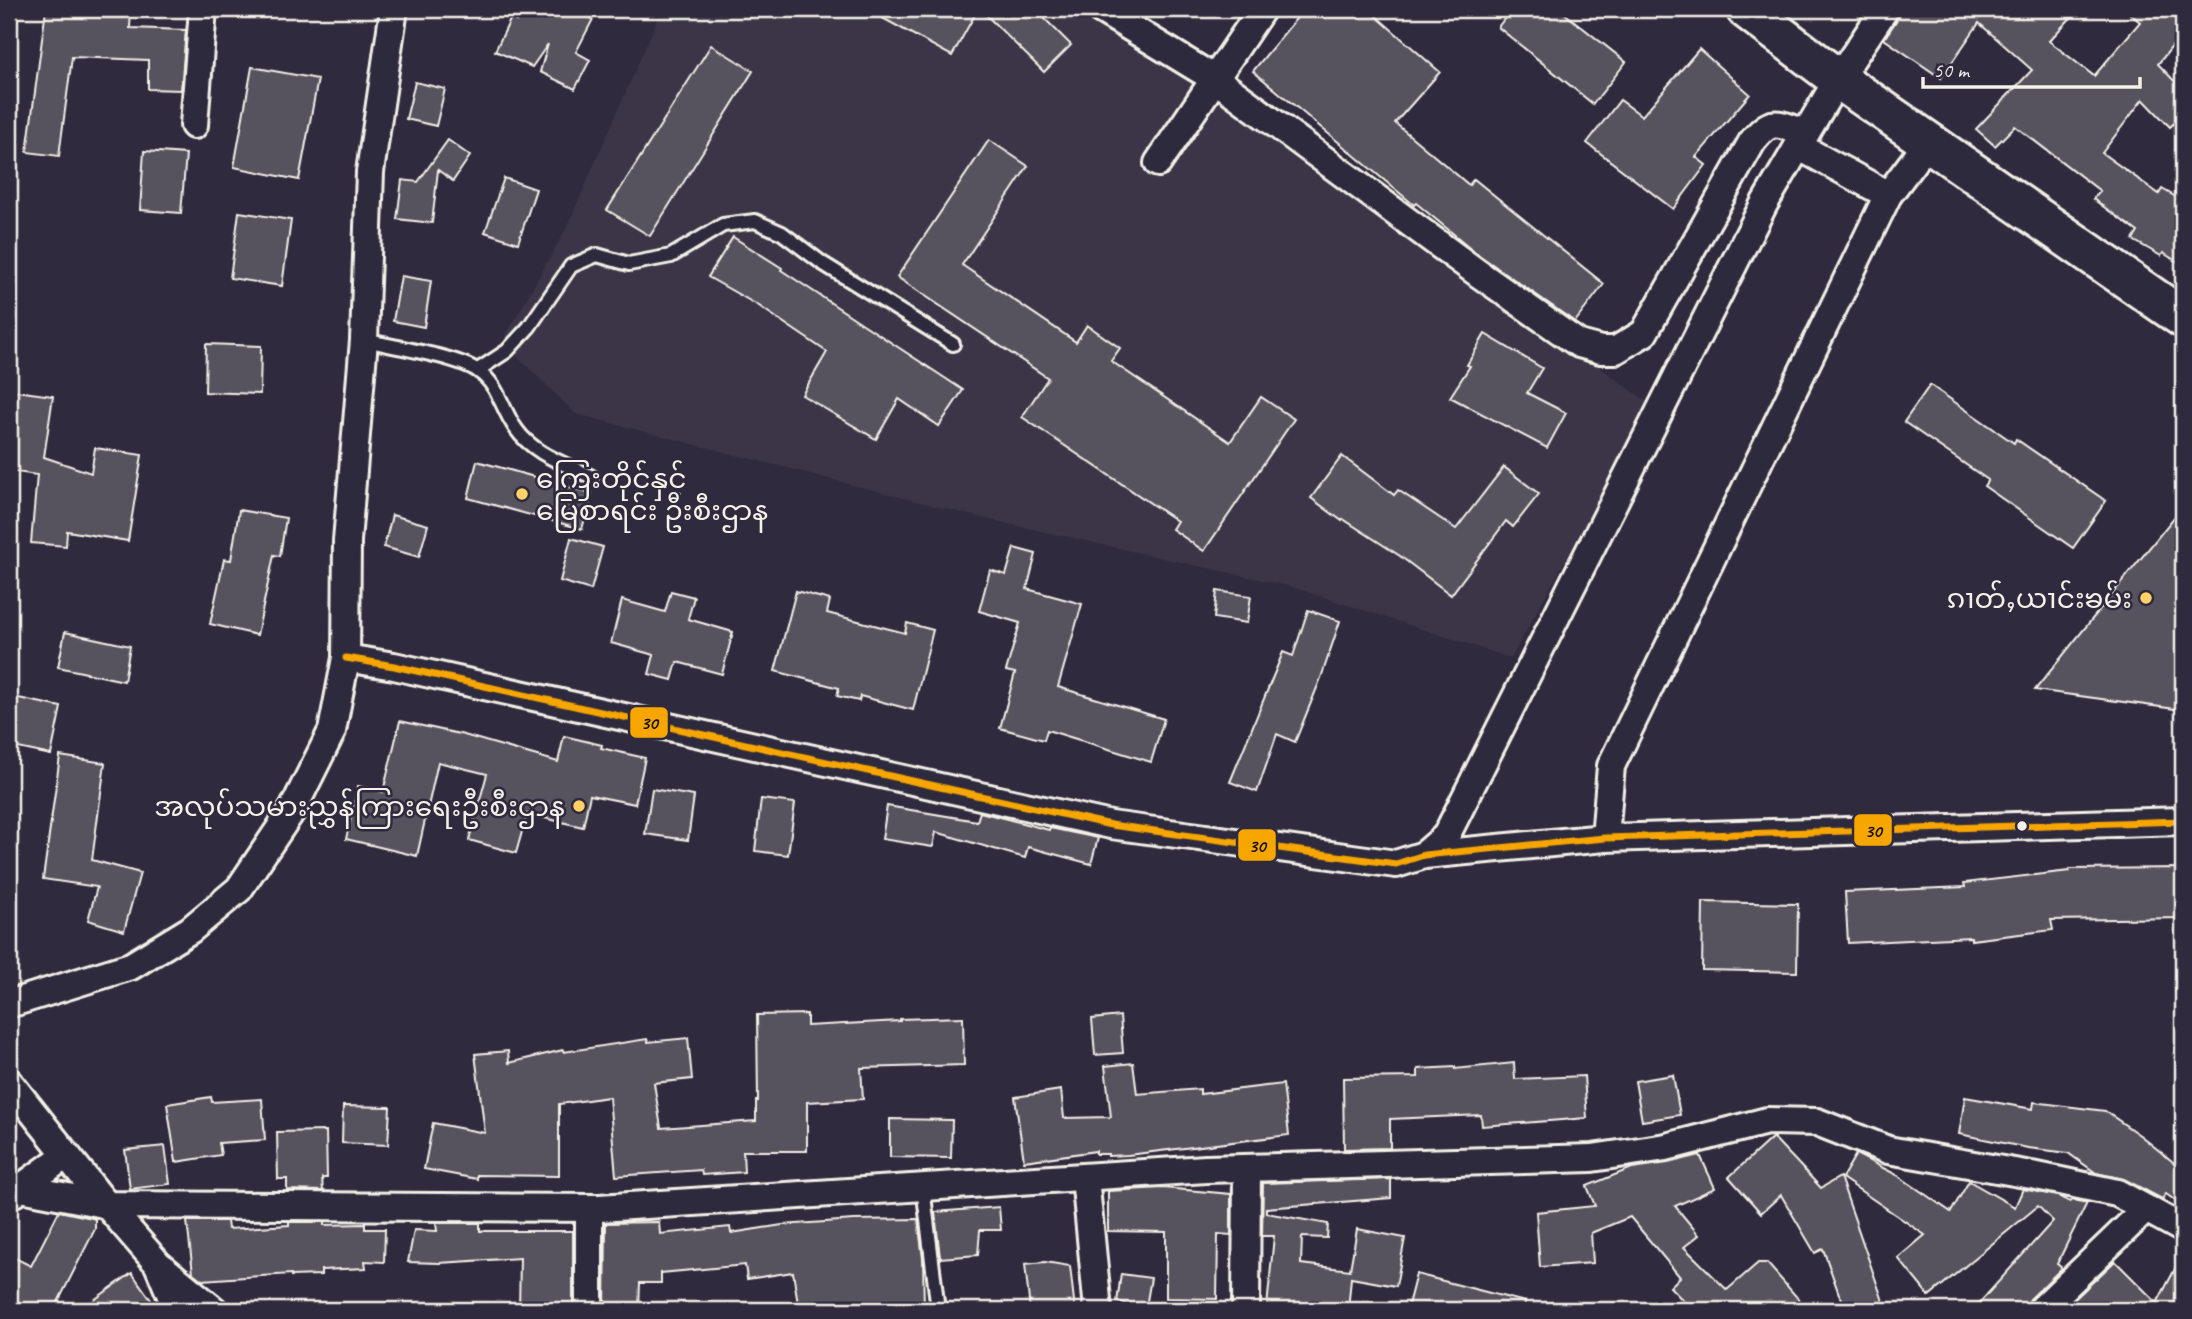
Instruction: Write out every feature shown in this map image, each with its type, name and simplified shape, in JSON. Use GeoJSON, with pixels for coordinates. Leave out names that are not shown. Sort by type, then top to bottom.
{"type":"FeatureCollection","features":[{"type":"Feature","properties":{"kind":"highway"},"geometry":{"type":"LineString","coordinates":[[1746,9],[1838,79],[2183,318]]}},
{"type":"Feature","properties":{"kind":"street"},"geometry":{"type":"LineString","coordinates":[[194,125],[203,9]]}},
{"type":"Feature","properties":{"kind":"street"},"geometry":{"type":"LineString","coordinates":[[9,1004],[131,965],[190,930],[239,889],[293,809],[332,731],[346,658],[347,541],[364,340],[370,172],[394,9]]}},
{"type":"Feature","properties":{"kind":"street"},"geometry":{"type":"LineString","coordinates":[[1100,9],[1215,79],[1579,344],[1601,350],[1616,350],[1644,333],[1763,127],[1779,125],[1888,195]]}},
{"type":"Feature","properties":{"kind":"street"},"geometry":{"type":"LineString","coordinates":[[1158,163],[1262,9]]}},
{"type":"Feature","properties":{"kind":"street"},"geometry":{"type":"LineString","coordinates":[[1424,855],[1446,836],[1764,204],[1838,79],[1885,9]]}},
{"type":"Feature","properties":{"kind":"street"},"geometry":{"type":"LineString","coordinates":[[1605,838],[1611,766],[1888,195],[1928,142]]}},
{"type":"Feature","properties":{"kind":"street"},"geometry":{"type":"LineString","coordinates":[[1729,183],[1764,204]]}},
{"type":"Feature","properties":{"kind":"street"},"geometry":{"type":"LineString","coordinates":[[346,658],[394,666],[1111,825],[1396,864],[1424,855],[1605,838],[2183,821]]}},
{"type":"Feature","properties":{"kind":"street"},"geometry":{"type":"LineString","coordinates":[[9,1082],[66,1155],[158,1264],[214,1310]]}},
{"type":"Feature","properties":{"kind":"street"},"geometry":{"type":"LineString","coordinates":[[15,1192],[109,1205],[589,1208],[1247,1168],[1592,1157],[1666,1147],[1767,1121],[1817,1122],[1888,1150],[2117,1193],[2183,1228]]}},
{"type":"Feature","properties":{"kind":"street"},"geometry":{"type":"LineString","coordinates":[[15,1192],[66,1155]]}},
{"type":"Feature","properties":{"kind":"street"},"geometry":{"type":"LineString","coordinates":[[1246,1310],[1247,1168]]}},
{"type":"Feature","properties":{"kind":"street"},"geometry":{"type":"LineString","coordinates":[[1085,1177],[1098,1310]]}},
{"type":"Feature","properties":{"kind":"street"},"geometry":{"type":"LineString","coordinates":[[589,1208],[589,1310]]}},
{"type":"Feature","properties":{"kind":"street"},"geometry":{"type":"LineString","coordinates":[[2041,1310],[2146,1209]]}},
{"type":"Feature","properties":{"kind":"street"},"geometry":{"type":"LineString","coordinates":[[158,1264],[177,1310]]}},
{"type":"Feature","properties":{"kind":"lane"},"geometry":{"type":"LineString","coordinates":[[478,370],[507,351],[529,327],[571,266],[597,255],[629,264],[671,256],[723,225],[755,221],[782,233],[822,263],[953,344]]}},
{"type":"Feature","properties":{"kind":"lane"},"geometry":{"type":"LineString","coordinates":[[364,340],[451,360],[478,370],[500,395],[515,428],[531,447],[592,477]]}},
{"type":"Feature","properties":{"kind":"lane"},"geometry":{"type":"LineString","coordinates":[[923,1187],[937,1310]]}},
{"type":"Feature","properties":{"kind":"shaded area"},"geometry":{"type":"Polygon","coordinates":[[[662,9],[1071,9],[1254,118],[1652,405],[1511,658],[1289,586],[982,518],[576,414],[502,342],[567,227],[662,9]]]}},
{"type":"Feature","properties":{"kind":"building"},"geometry":{"type":"Polygon","coordinates":[[[46,9],[131,9],[130,28],[186,30],[181,90],[148,89],[148,60],[72,57],[59,156],[27,152],[46,9]]]}},
{"type":"Feature","properties":{"kind":"building"},"geometry":{"type":"Polygon","coordinates":[[[523,9],[573,9],[593,19],[576,52],[590,60],[575,89],[540,72],[548,44],[532,67],[495,51],[511,18],[516,21],[523,9]]]}},
{"type":"Feature","properties":{"kind":"building"},"geometry":{"type":"Polygon","coordinates":[[[866,9],[978,9],[952,56],[866,9]]]}},
{"type":"Feature","properties":{"kind":"building"},"geometry":{"type":"Polygon","coordinates":[[[980,9],[1035,9],[1071,45],[1044,72],[980,9]]]}},
{"type":"Feature","properties":{"kind":"building"},"geometry":{"type":"Polygon","coordinates":[[[1304,9],[1368,9],[1440,72],[1395,123],[1469,185],[1474,179],[1604,284],[1575,322],[1479,255],[1416,203],[1414,205],[1253,71],[1304,9]]]}},
{"type":"Feature","properties":{"kind":"building"},"geometry":{"type":"Polygon","coordinates":[[[1512,9],[1559,9],[1626,62],[1593,104],[1498,27],[1512,9]]]}},
{"type":"Feature","properties":{"kind":"building"},"geometry":{"type":"Polygon","coordinates":[[[1901,9],[2079,9],[2049,41],[2094,76],[2140,22],[2124,9],[2183,9],[2183,33],[2158,64],[2183,90],[2183,115],[2170,127],[2143,99],[2102,153],[2159,194],[2162,189],[2183,201],[2183,265],[2133,240],[2138,232],[2093,199],[2100,191],[2015,126],[1995,146],[1976,129],[2032,70],[1979,23],[1941,78],[1884,39],[1901,9]]]}},
{"type":"Feature","properties":{"kind":"building"},"geometry":{"type":"Polygon","coordinates":[[[711,45],[753,71],[650,236],[607,210],[711,45]]]}},
{"type":"Feature","properties":{"kind":"building"},"geometry":{"type":"Polygon","coordinates":[[[1699,49],[1750,94],[1696,157],[1706,165],[1673,209],[1587,143],[1620,100],[1642,116],[1699,49]]]}},
{"type":"Feature","properties":{"kind":"building"},"geometry":{"type":"Polygon","coordinates":[[[252,67],[318,79],[299,180],[234,167],[252,67]]]}},
{"type":"Feature","properties":{"kind":"building"},"geometry":{"type":"Polygon","coordinates":[[[415,82],[445,89],[436,126],[406,119],[415,82]]]}},
{"type":"Feature","properties":{"kind":"building"},"geometry":{"type":"Polygon","coordinates":[[[448,140],[470,156],[453,181],[438,170],[432,223],[397,219],[402,180],[418,182],[448,140]]]}},
{"type":"Feature","properties":{"kind":"building"},"geometry":{"type":"Polygon","coordinates":[[[989,140],[1028,166],[962,265],[1076,342],[1087,325],[1120,348],[1111,361],[1230,442],[1261,397],[1294,419],[1204,551],[1172,529],[1177,521],[1022,417],[1048,378],[897,277],[989,140]]]}},
{"type":"Feature","properties":{"kind":"building"},"geometry":{"type":"Polygon","coordinates":[[[144,151],[186,154],[181,213],[140,210],[144,151]]]}},
{"type":"Feature","properties":{"kind":"building"},"geometry":{"type":"Polygon","coordinates":[[[504,178],[536,189],[518,243],[485,232],[504,178]]]}},
{"type":"Feature","properties":{"kind":"building"},"geometry":{"type":"Polygon","coordinates":[[[239,212],[291,220],[282,286],[230,278],[239,212]]]}},
{"type":"Feature","properties":{"kind":"building"},"geometry":{"type":"Polygon","coordinates":[[[733,237],[963,390],[939,426],[899,399],[876,439],[802,395],[827,352],[759,306],[708,277],[733,237]]]}},
{"type":"Feature","properties":{"kind":"building"},"geometry":{"type":"Polygon","coordinates":[[[401,276],[431,281],[424,327],[393,321],[401,276]]]}},
{"type":"Feature","properties":{"kind":"building"},"geometry":{"type":"Polygon","coordinates":[[[1485,334],[1542,368],[1527,393],[1566,413],[1547,448],[1450,397],[1470,366],[1467,365],[1485,334]]]}},
{"type":"Feature","properties":{"kind":"building"},"geometry":{"type":"Polygon","coordinates":[[[206,344],[261,346],[260,394],[205,392],[206,344]]]}},
{"type":"Feature","properties":{"kind":"building"},"geometry":{"type":"Polygon","coordinates":[[[1930,385],[2014,443],[2016,439],[2106,501],[2073,548],[1984,486],[1988,480],[1904,422],[1930,385]]]}},
{"type":"Feature","properties":{"kind":"building"},"geometry":{"type":"Polygon","coordinates":[[[9,390],[53,396],[44,457],[91,473],[95,448],[142,455],[128,541],[67,531],[66,546],[31,543],[37,475],[9,471],[9,390]]]}},
{"type":"Feature","properties":{"kind":"building"},"geometry":{"type":"Polygon","coordinates":[[[1342,456],[1394,495],[1398,490],[1456,529],[1504,467],[1539,494],[1513,527],[1506,521],[1451,595],[1400,556],[1343,519],[1342,521],[1311,498],[1342,456]]]}},
{"type":"Feature","properties":{"kind":"building"},"geometry":{"type":"Polygon","coordinates":[[[477,461],[592,493],[582,529],[468,498],[477,461]]]}},
{"type":"Feature","properties":{"kind":"building","name":"ၵၢတ်ႇယၢင်းၶမ်း"},"geometry":{"type":"Polygon","coordinates":[[[2183,506],[2183,710],[2035,690],[2183,506]]]}},
{"type":"Feature","properties":{"kind":"building"},"geometry":{"type":"Polygon","coordinates":[[[239,510],[286,518],[280,556],[274,555],[257,635],[210,624],[224,559],[231,560],[239,510]]]}},
{"type":"Feature","properties":{"kind":"building"},"geometry":{"type":"Polygon","coordinates":[[[392,515],[428,525],[419,557],[384,547],[392,515]]]}},
{"type":"Feature","properties":{"kind":"building"},"geometry":{"type":"Polygon","coordinates":[[[571,538],[603,547],[591,590],[560,581],[571,538]]]}},
{"type":"Feature","properties":{"kind":"building"},"geometry":{"type":"Polygon","coordinates":[[[1014,548],[1036,554],[1027,589],[1082,604],[1058,687],[1164,719],[1151,762],[1047,730],[1044,740],[1000,728],[1015,673],[1006,671],[1020,623],[979,611],[990,570],[1006,575],[1014,548]]]}},
{"type":"Feature","properties":{"kind":"building"},"geometry":{"type":"Polygon","coordinates":[[[671,591],[694,597],[688,619],[733,632],[722,674],[677,662],[672,680],[649,674],[654,655],[611,643],[622,600],[665,612],[671,591]]]}},
{"type":"Feature","properties":{"kind":"building"},"geometry":{"type":"Polygon","coordinates":[[[796,591],[830,600],[827,613],[905,633],[907,623],[933,630],[913,710],[860,696],[859,701],[837,696],[839,688],[775,671],[796,591]]]}},
{"type":"Feature","properties":{"kind":"building"},"geometry":{"type":"Polygon","coordinates":[[[1217,591],[1251,596],[1247,623],[1214,618],[1217,591]]]}},
{"type":"Feature","properties":{"kind":"building"},"geometry":{"type":"Polygon","coordinates":[[[1308,610],[1340,621],[1295,742],[1277,734],[1257,792],[1230,782],[1283,652],[1293,656],[1308,610]]]}},
{"type":"Feature","properties":{"kind":"building"},"geometry":{"type":"Polygon","coordinates":[[[65,632],[130,646],[124,681],[58,667],[65,632]]]}},
{"type":"Feature","properties":{"kind":"building"},"geometry":{"type":"Polygon","coordinates":[[[9,696],[61,707],[51,755],[9,746],[9,696]]]}},
{"type":"Feature","properties":{"kind":"building"},"geometry":{"type":"Polygon","coordinates":[[[400,721],[464,735],[558,762],[564,736],[645,758],[635,804],[590,795],[583,827],[527,814],[516,853],[469,840],[487,774],[438,762],[417,856],[346,839],[358,786],[383,792],[400,721]]]}},
{"type":"Feature","properties":{"kind":"building"},"geometry":{"type":"Polygon","coordinates":[[[60,756],[105,763],[92,860],[140,873],[124,931],[88,920],[97,887],[43,879],[60,756]]]}},
{"type":"Feature","properties":{"kind":"building"},"geometry":{"type":"Polygon","coordinates":[[[652,789],[694,796],[688,840],[645,834],[652,789]]]}},
{"type":"Feature","properties":{"kind":"building"},"geometry":{"type":"Polygon","coordinates":[[[761,799],[795,803],[788,855],[755,851],[761,799]]]}},
{"type":"Feature","properties":{"kind":"building"},"geometry":{"type":"Polygon","coordinates":[[[887,806],[977,821],[980,812],[1049,830],[1050,828],[1098,838],[1091,864],[1028,847],[1025,858],[936,832],[933,847],[882,839],[887,806]]]}},
{"type":"Feature","properties":{"kind":"building"},"geometry":{"type":"Polygon","coordinates":[[[2183,868],[2183,918],[2051,920],[2053,930],[1971,940],[1971,937],[1848,943],[1845,892],[1965,887],[1964,883],[2069,869],[2183,868]]]}},
{"type":"Feature","properties":{"kind":"building"},"geometry":{"type":"Polygon","coordinates":[[[1703,902],[1798,904],[1797,972],[1702,970],[1703,902]]]}},
{"type":"Feature","properties":{"kind":"building"},"geometry":{"type":"Polygon","coordinates":[[[807,1014],[807,1026],[963,1017],[964,1065],[861,1068],[863,1099],[807,1102],[807,1151],[743,1151],[744,1172],[702,1175],[701,1170],[616,1176],[609,1097],[559,1104],[559,1176],[477,1175],[477,1179],[424,1169],[433,1123],[485,1133],[475,1054],[508,1051],[509,1063],[563,1050],[564,1052],[647,1039],[648,1042],[688,1038],[692,1079],[654,1083],[661,1128],[756,1121],[757,1015],[807,1014]]]}},
{"type":"Feature","properties":{"kind":"building"},"geometry":{"type":"Polygon","coordinates":[[[1120,1016],[1123,1053],[1095,1055],[1092,1019],[1120,1016]]]}},
{"type":"Feature","properties":{"kind":"building"},"geometry":{"type":"Polygon","coordinates":[[[1133,1063],[1137,1094],[1200,1089],[1200,1094],[1283,1084],[1289,1135],[1128,1155],[1108,1156],[1096,1154],[1096,1151],[1024,1161],[1015,1097],[1061,1090],[1064,1118],[1111,1117],[1105,1066],[1133,1063]]]}},
{"type":"Feature","properties":{"kind":"building"},"geometry":{"type":"Polygon","coordinates":[[[1514,1063],[1515,1079],[1584,1076],[1587,1118],[1482,1126],[1481,1115],[1390,1119],[1390,1148],[1344,1149],[1343,1078],[1418,1077],[1418,1069],[1455,1069],[1514,1063]]]}},
{"type":"Feature","properties":{"kind":"building"},"geometry":{"type":"Polygon","coordinates":[[[1673,1075],[1680,1115],[1642,1121],[1635,1081],[1673,1075]]]}},
{"type":"Feature","properties":{"kind":"building"},"geometry":{"type":"Polygon","coordinates":[[[211,1097],[212,1102],[262,1099],[265,1140],[219,1143],[221,1155],[176,1162],[167,1104],[211,1097]]]}},
{"type":"Feature","properties":{"kind":"building"},"geometry":{"type":"Polygon","coordinates":[[[1965,1097],[2033,1109],[2034,1102],[2105,1111],[2183,1170],[2183,1206],[2166,1194],[2162,1199],[2124,1179],[2096,1173],[2068,1153],[1959,1134],[1965,1097]]]}},
{"type":"Feature","properties":{"kind":"building"},"geometry":{"type":"Polygon","coordinates":[[[343,1106],[390,1107],[388,1145],[342,1143],[343,1106]]]}},
{"type":"Feature","properties":{"kind":"building"},"geometry":{"type":"Polygon","coordinates":[[[890,1119],[952,1120],[951,1158],[890,1157],[890,1119]]]}},
{"type":"Feature","properties":{"kind":"building"},"geometry":{"type":"Polygon","coordinates":[[[326,1131],[327,1178],[322,1178],[323,1191],[287,1190],[287,1179],[278,1179],[277,1132],[326,1131]]]}},
{"type":"Feature","properties":{"kind":"building"},"geometry":{"type":"Polygon","coordinates":[[[1773,1137],[1821,1188],[1840,1177],[1883,1301],[1849,1310],[1839,1294],[1823,1249],[1815,1253],[1781,1195],[1761,1213],[1729,1177],[1773,1137]]]}},
{"type":"Feature","properties":{"kind":"building"},"geometry":{"type":"Polygon","coordinates":[[[165,1146],[170,1184],[130,1189],[125,1150],[165,1146]]]}},
{"type":"Feature","properties":{"kind":"building"},"geometry":{"type":"Polygon","coordinates":[[[1856,1154],[1897,1175],[1951,1212],[1969,1181],[2015,1207],[2023,1189],[2058,1196],[2070,1202],[2073,1200],[2087,1203],[2057,1264],[2062,1268],[2030,1299],[2026,1310],[1973,1310],[2053,1221],[2038,1206],[1929,1296],[1898,1258],[1925,1235],[1842,1178],[1856,1154]]]}},
{"type":"Feature","properties":{"kind":"building"},"geometry":{"type":"Polygon","coordinates":[[[1700,1155],[1715,1188],[1675,1206],[1699,1235],[1684,1247],[1727,1290],[1758,1263],[1767,1263],[1808,1310],[1692,1310],[1670,1287],[1680,1277],[1630,1217],[1591,1233],[1593,1263],[1540,1267],[1536,1212],[1595,1206],[1587,1186],[1632,1168],[1700,1155]]]}},
{"type":"Feature","properties":{"kind":"building"},"geometry":{"type":"Polygon","coordinates":[[[1391,1179],[1391,1198],[1266,1208],[1266,1213],[1328,1224],[1327,1238],[1302,1237],[1301,1264],[1350,1270],[1357,1229],[1405,1238],[1396,1286],[1351,1278],[1348,1310],[1267,1307],[1274,1236],[1262,1236],[1263,1183],[1391,1179]]]}},
{"type":"Feature","properties":{"kind":"building"},"geometry":{"type":"Polygon","coordinates":[[[1163,1188],[1231,1194],[1231,1235],[1218,1234],[1217,1299],[1166,1298],[1166,1232],[1108,1231],[1108,1191],[1163,1188]]]}},
{"type":"Feature","properties":{"kind":"building"},"geometry":{"type":"Polygon","coordinates":[[[999,1207],[1001,1230],[980,1230],[978,1255],[940,1258],[935,1212],[999,1207]]]}},
{"type":"Feature","properties":{"kind":"building"},"geometry":{"type":"Polygon","coordinates":[[[59,1211],[95,1219],[95,1229],[54,1310],[9,1310],[9,1255],[31,1266],[59,1211]]]}},
{"type":"Feature","properties":{"kind":"building"},"geometry":{"type":"Polygon","coordinates":[[[918,1219],[923,1259],[924,1310],[799,1310],[793,1272],[747,1279],[745,1265],[661,1273],[661,1283],[640,1283],[639,1310],[605,1310],[606,1223],[659,1222],[660,1234],[730,1227],[731,1233],[782,1225],[918,1219]]]}},
{"type":"Feature","properties":{"kind":"building"},"geometry":{"type":"Polygon","coordinates":[[[187,1221],[227,1221],[228,1229],[289,1225],[289,1222],[365,1224],[365,1229],[385,1229],[384,1262],[365,1261],[366,1268],[321,1270],[321,1275],[291,1274],[202,1280],[193,1273],[187,1221]]]}},
{"type":"Feature","properties":{"kind":"building"},"geometry":{"type":"Polygon","coordinates":[[[436,1223],[480,1223],[480,1231],[573,1231],[573,1310],[519,1310],[520,1258],[439,1263],[408,1262],[414,1230],[437,1231],[436,1223]]]}},
{"type":"Feature","properties":{"kind":"building"},"geometry":{"type":"Polygon","coordinates":[[[2183,1254],[2183,1310],[2063,1310],[2115,1261],[2157,1303],[2183,1254]]]}},
{"type":"Feature","properties":{"kind":"building"},"geometry":{"type":"Polygon","coordinates":[[[1045,1262],[1070,1266],[1075,1310],[1030,1310],[1025,1264],[1045,1262]]]}},
{"type":"Feature","properties":{"kind":"building"},"geometry":{"type":"Polygon","coordinates":[[[132,1273],[158,1310],[80,1310],[132,1273]]]}},
{"type":"Feature","properties":{"kind":"building"},"geometry":{"type":"Polygon","coordinates":[[[1121,1274],[1151,1278],[1146,1307],[1117,1302],[1121,1274]]]}},
{"type":"Feature","properties":{"kind":"building"},"geometry":{"type":"Polygon","coordinates":[[[1416,1274],[1525,1302],[1524,1310],[1428,1310],[1408,1305],[1416,1274]]]}},
{"type":"Feature","properties":{"kind":"transit line","name":"30"},"geometry":{"type":"LineString","coordinates":[[346,658],[394,666],[1111,825],[1396,864],[1424,855],[1605,838],[2183,821]]}},
{"type":"Feature","properties":{"kind":"place","name":"ကြေးတိုင်နှင့် မြေစာရင်း ဦးစီးဌာန"},"geometry":{"type":"Point","coordinates":[522,494]}},
{"type":"Feature","properties":{"kind":"place","name":"ၵၢတ်ႇယၢင်းၶမ်း"},"geometry":{"type":"Point","coordinates":[2146,598]}},
{"type":"Feature","properties":{"kind":"place","name":"အလုပ်သမားညွှန်ကြားရေးဦးစီးဌာန"},"geometry":{"type":"Point","coordinates":[579,806]}}]}
